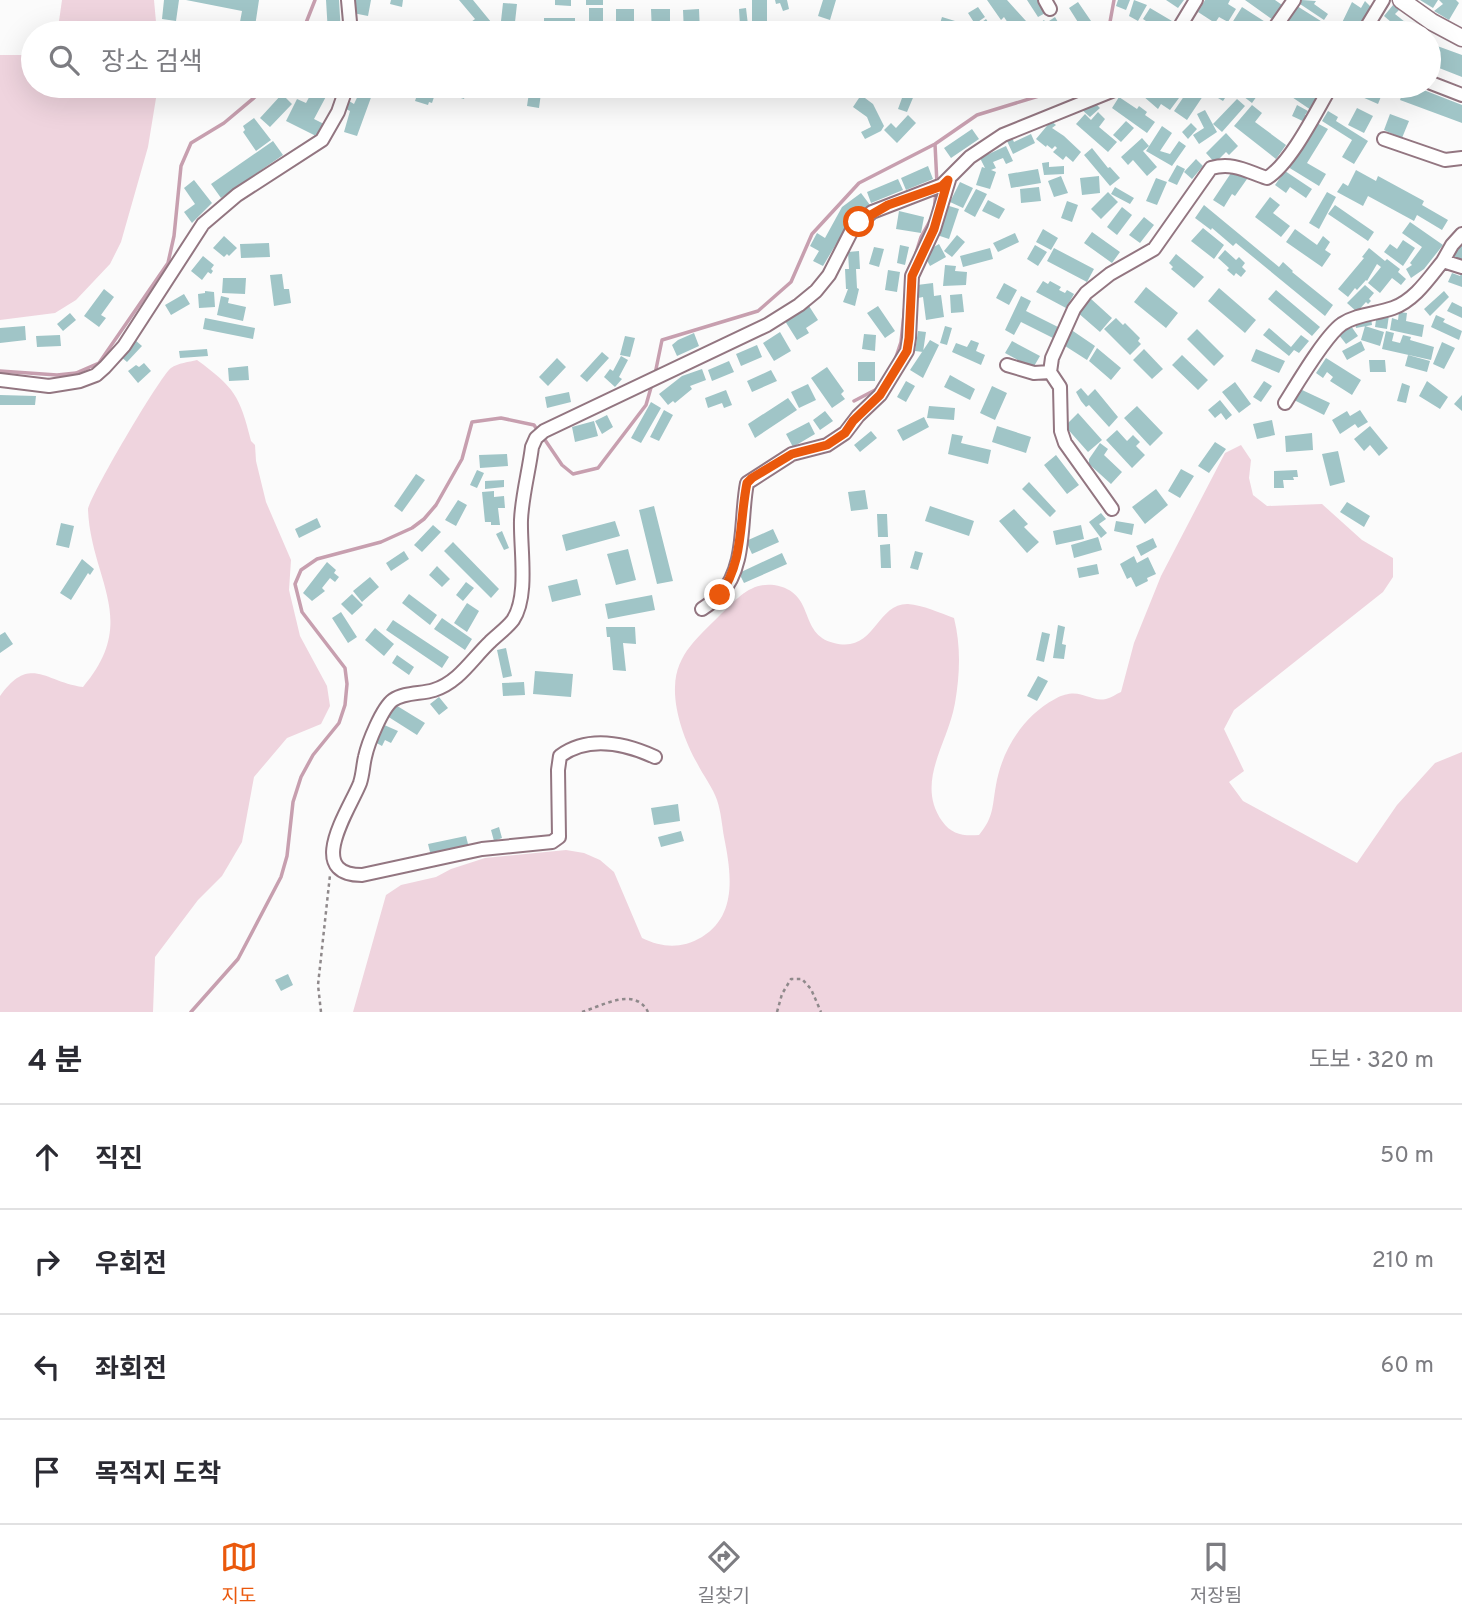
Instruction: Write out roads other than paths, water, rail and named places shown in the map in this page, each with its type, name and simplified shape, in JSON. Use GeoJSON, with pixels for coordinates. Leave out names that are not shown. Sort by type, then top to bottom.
{"type":"FeatureCollection","features":[{"type":"Feature","properties":{"kind":"street"},"geometry":{"type":"LineString","coordinates":[[348,0],[350,21]]}},
{"type":"Feature","properties":{"kind":"street"},"geometry":{"type":"LineString","coordinates":[[1183,21],[1196,0]]}},
{"type":"Feature","properties":{"kind":"street"},"geometry":{"type":"LineString","coordinates":[[1279,21],[1294,0]]}},
{"type":"Feature","properties":{"kind":"street"},"geometry":{"type":"LineString","coordinates":[[1370,21],[1383,0]]}},
{"type":"Feature","properties":{"kind":"street"},"geometry":{"type":"LineString","coordinates":[[1401,0],[1431,21]]}},
{"type":"Feature","properties":{"kind":"street"},"geometry":{"type":"LineString","coordinates":[[1441,27],[1462,38]]}},
{"type":"Feature","properties":{"kind":"street"},"geometry":{"type":"LineString","coordinates":[[1441,87],[1462,95]]}},
{"type":"Feature","properties":{"kind":"street"},"geometry":{"type":"LineString","coordinates":[[0,380],[49,386],[80,382],[105,368],[124,346],[203,224],[237,195],[322,140],[338,113],[343,98]]}},
{"type":"Feature","properties":{"kind":"street"},"geometry":{"type":"LineString","coordinates":[[655,757],[611,743],[582,745],[561,756],[558,769],[559,836],[552,842],[482,849],[362,874],[345,871],[335,862],[332,852],[340,823],[360,782],[366,753],[381,718],[392,701],[402,696],[434,690],[452,682],[513,620],[519,605],[522,573],[521,519],[532,447],[540,434],[767,325],[816,291],[829,275],[852,230],[859,222],[888,205],[941,185],[970,157],[1003,135],[1094,98]]}},
{"type":"Feature","properties":{"kind":"street"},"geometry":{"type":"LineString","coordinates":[[1112,509],[1065,443],[1061,431],[1060,387],[1050,372],[1052,358],[1074,309],[1086,293],[1110,274],[1154,249],[1211,168],[1237,165],[1267,178],[1276,173],[1324,98]]}},
{"type":"Feature","properties":{"kind":"street"},"geometry":{"type":"LineString","coordinates":[[1384,139],[1445,160],[1462,158]]}},
{"type":"Feature","properties":{"kind":"street"},"geometry":{"type":"LineString","coordinates":[[702,609],[720,595],[736,564],[747,483],[792,454],[827,445],[845,433],[853,421],[880,395],[902,359],[909,338],[912,276],[934,229],[941,185]]}},
{"type":"Feature","properties":{"kind":"street"},"geometry":{"type":"LineString","coordinates":[[1285,403],[1337,327],[1354,318],[1393,308],[1417,293],[1462,234]]}},
{"type":"Feature","properties":{"kind":"street"},"geometry":{"type":"LineString","coordinates":[[1443,261],[1462,267]]}},
{"type":"Feature","properties":{"kind":"street"},"geometry":{"type":"LineString","coordinates":[[1007,365],[1034,373],[1050,372]]}},
{"type":"Feature","properties":{"kind":"waterway"},"geometry":{"type":"LineString","coordinates":[[307,21],[315,0]]}},
{"type":"Feature","properties":{"kind":"waterway"},"geometry":{"type":"LineString","coordinates":[[1110,21],[1114,0]]}},
{"type":"Feature","properties":{"kind":"waterway"},"geometry":{"type":"LineString","coordinates":[[0,371],[57,375],[76,373],[99,363],[168,263],[174,236],[181,166],[191,143],[224,123],[254,98]]}},
{"type":"Feature","properties":{"kind":"waterway"},"geometry":{"type":"LineString","coordinates":[[655,374],[662,340],[758,311],[791,282],[812,234],[859,183],[935,144],[977,115],[1032,98]]}},
{"type":"Feature","properties":{"kind":"waterway"},"geometry":{"type":"LineString","coordinates":[[935,144],[937,184]]}},
{"type":"Feature","properties":{"kind":"waterway"},"geometry":{"type":"LineString","coordinates":[[934,212],[936,191]]}},
{"type":"Feature","properties":{"kind":"waterway"},"geometry":{"type":"LineString","coordinates":[[916,253],[931,219]]}},
{"type":"Feature","properties":{"kind":"waterway"},"geometry":{"type":"LineString","coordinates":[[894,363],[901,342],[905,305]]}},
{"type":"Feature","properties":{"kind":"waterway"},"geometry":{"type":"LineString","coordinates":[[543,437],[562,465],[573,474],[598,468],[646,405],[652,384]]}},
{"type":"Feature","properties":{"kind":"waterway"},"geometry":{"type":"LineString","coordinates":[[854,401],[877,389]]}},
{"type":"Feature","properties":{"kind":"waterway"},"geometry":{"type":"LineString","coordinates":[[191,1012],[238,959],[281,877],[287,856],[293,802],[301,777],[313,755],[339,723],[345,705],[345,668],[302,612],[295,584],[301,570],[317,559],[381,542],[412,528],[424,519],[436,505],[462,459],[472,422],[501,418],[534,425],[538,431]]}}]}
